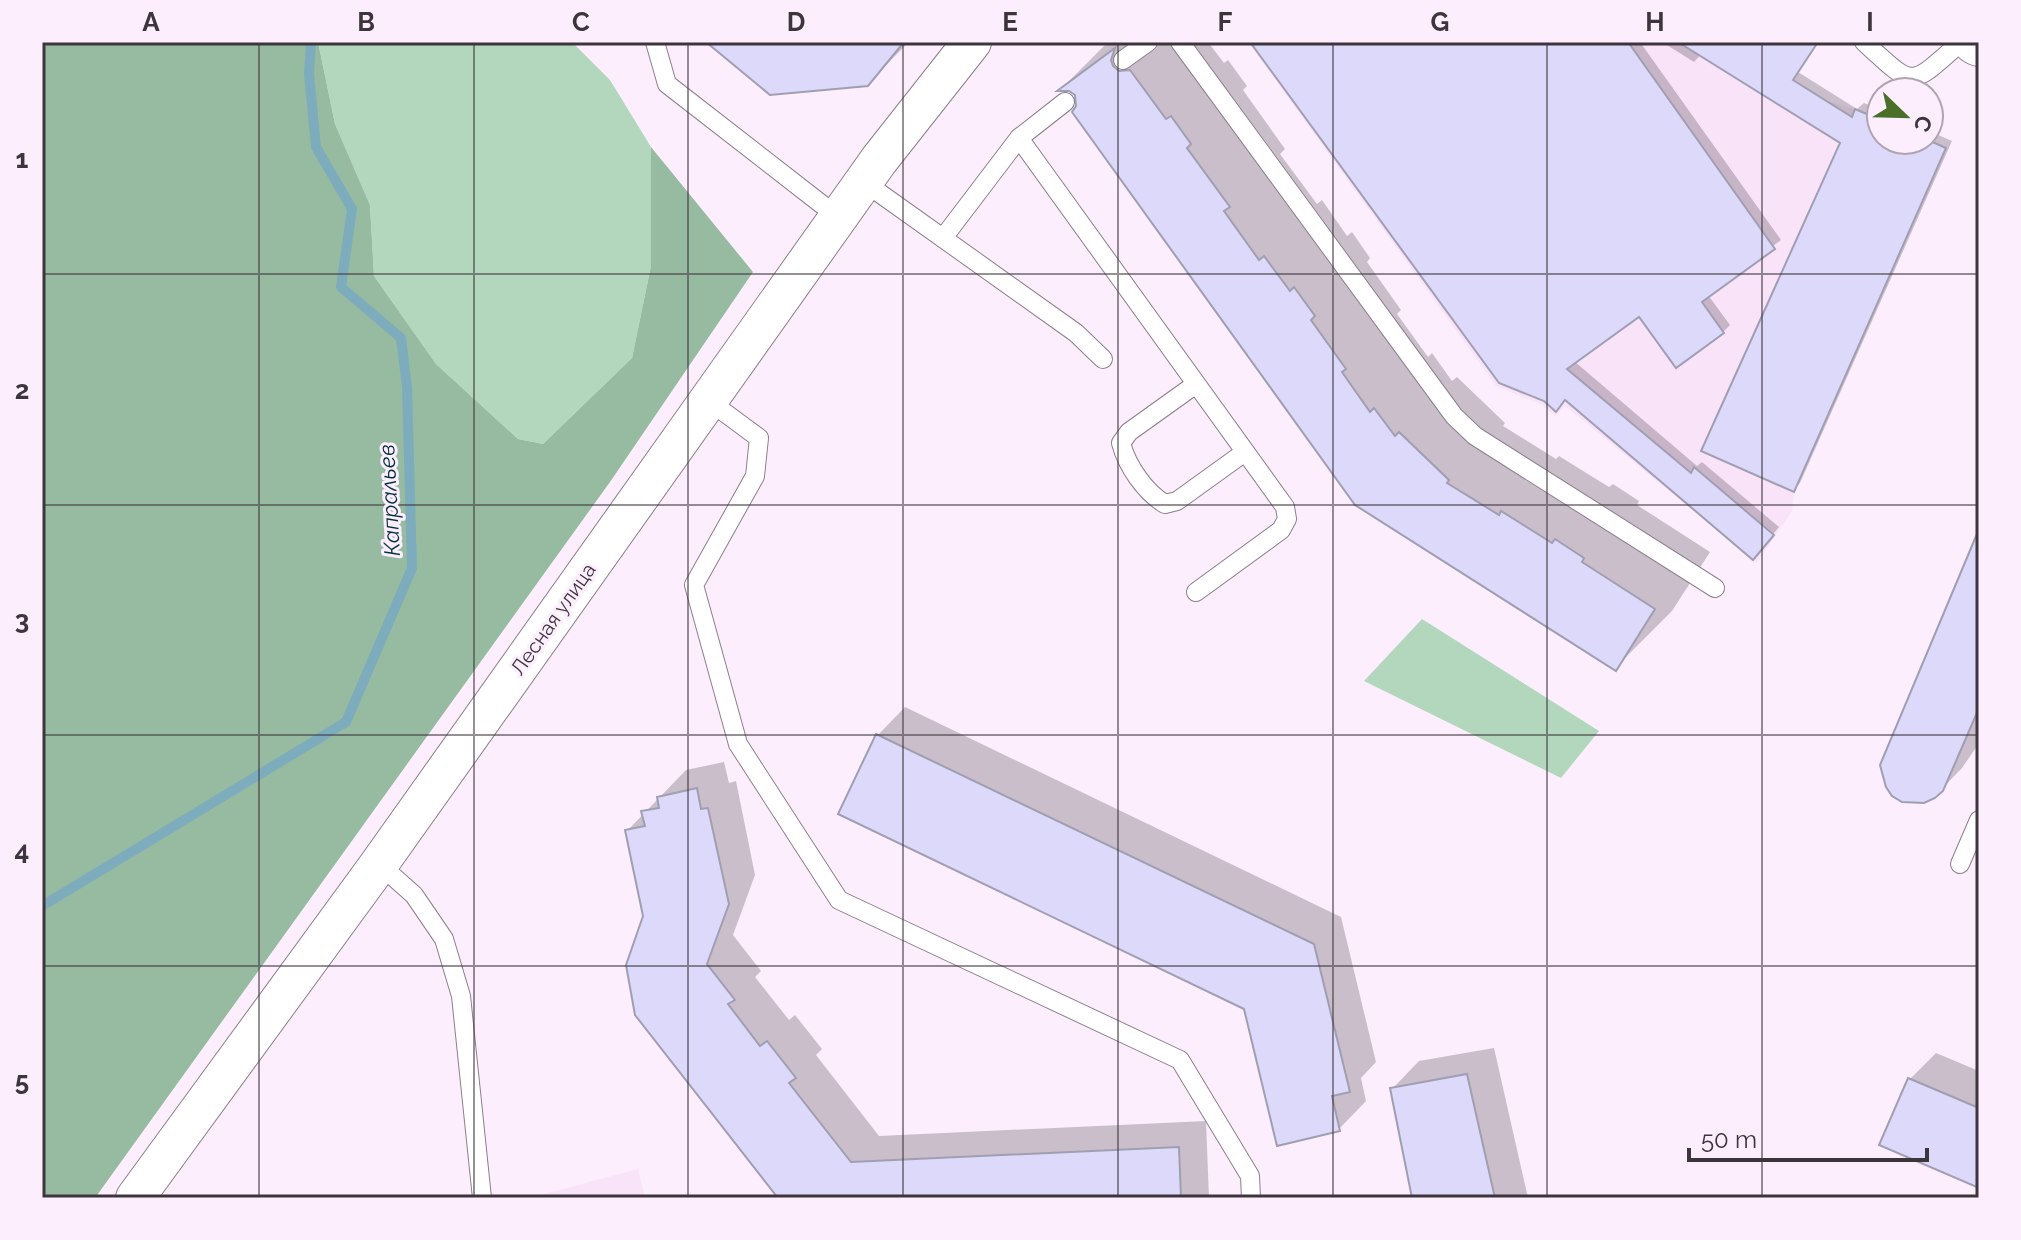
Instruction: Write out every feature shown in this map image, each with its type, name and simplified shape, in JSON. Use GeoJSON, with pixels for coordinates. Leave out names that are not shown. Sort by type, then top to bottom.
{"type":"FeatureCollection","features":[{"type":"Feature","properties":{"kind":"street","name":"Лесная улица"},"geometry":{"type":"LineString","coordinates":[[135,1198],[379,864],[838,217],[972,42]]}},
{"type":"Feature","properties":{"kind":"lane"},"geometry":{"type":"LineString","coordinates":[[655,42],[667,84],[838,217]]}},
{"type":"Feature","properties":{"kind":"lane"},"geometry":{"type":"LineString","coordinates":[[1123,60],[1148,42]]}},
{"type":"Feature","properties":{"kind":"lane"},"geometry":{"type":"LineString","coordinates":[[1180,42],[1454,416],[1475,436],[1715,588]]}},
{"type":"Feature","properties":{"kind":"lane"},"geometry":{"type":"LineString","coordinates":[[1864,42],[1900,75],[1911,78],[1923,76],[1961,42]]}},
{"type":"Feature","properties":{"kind":"lane"},"geometry":{"type":"LineString","coordinates":[[943,238],[1019,138],[1065,102]]}},
{"type":"Feature","properties":{"kind":"lane"},"geometry":{"type":"LineString","coordinates":[[1019,138],[1285,507],[1287,519],[1281,530],[1196,592]]}},
{"type":"Feature","properties":{"kind":"lane"},"geometry":{"type":"LineString","coordinates":[[864,182],[1076,333],[1103,359]]}},
{"type":"Feature","properties":{"kind":"lane"},"geometry":{"type":"LineString","coordinates":[[1196,384],[1129,432],[1121,443],[1124,456],[1153,497],[1165,504],[1177,501],[1245,452]]}},
{"type":"Feature","properties":{"kind":"lane"},"geometry":{"type":"LineString","coordinates":[[709,401],[759,438],[755,476],[694,585],[738,744],[839,900],[1180,1060],[1250,1176],[1251,1198]]}},
{"type":"Feature","properties":{"kind":"lane"},"geometry":{"type":"LineString","coordinates":[[1960,864],[1979,820]]}},
{"type":"Feature","properties":{"kind":"lane"},"geometry":{"type":"LineString","coordinates":[[379,864],[414,895],[444,939],[461,996],[482,1198]]}},
{"type":"Feature","properties":{"kind":"shaded area"},"geometry":{"type":"Polygon","coordinates":[[[1248,42],[1732,42],[1827,101],[1865,113],[1865,156],[1942,156],[1794,492],[1792,511],[1757,563],[1565,406],[1555,416],[1542,405],[1496,386],[1248,42]]]}},
{"type":"Feature","properties":{"kind":"shaded area"},"geometry":{"type":"Polygon","coordinates":[[[638,1169],[645,1198],[529,1198],[638,1169]]]}},
{"type":"Feature","properties":{"kind":"green space"},"geometry":{"type":"Polygon","coordinates":[[[42,42],[318,42],[335,124],[370,205],[374,276],[436,364],[518,439],[543,444],[632,358],[651,266],[651,147],[753,272],[610,482],[95,1198],[42,1198],[42,42]]]}},
{"type":"Feature","properties":{"kind":"green space"},"geometry":{"type":"Polygon","coordinates":[[[318,42],[572,42],[610,80],[651,147],[651,266],[632,358],[543,444],[518,439],[436,364],[374,276],[370,205],[335,124],[318,42]]]}},
{"type":"Feature","properties":{"kind":"green space"},"geometry":{"type":"Polygon","coordinates":[[[1422,619],[1599,731],[1561,778],[1364,681],[1422,619]]]}},
{"type":"Feature","properties":{"kind":"building"},"geometry":{"type":"Polygon","coordinates":[[[706,42],[904,42],[868,86],[770,95],[706,42]]]}},
{"type":"Feature","properties":{"kind":"building"},"geometry":{"type":"Polygon","coordinates":[[[1250,42],[1628,42],[1775,249],[1702,302],[1724,333],[1676,368],[1639,317],[1567,369],[1691,473],[1694,467],[1774,535],[1753,560],[1565,400],[1556,412],[1544,401],[1499,383],[1250,42]]]}},
{"type":"Feature","properties":{"kind":"building"},"geometry":{"type":"Polygon","coordinates":[[[1678,42],[1818,42],[1793,80],[1852,117],[1855,109],[1865,113],[1865,156],[1942,156],[1794,492],[1701,451],[1840,143],[1678,42]]]}},
{"type":"Feature","properties":{"kind":"building"},"geometry":{"type":"Polygon","coordinates":[[[1115,48],[1111,60],[1113,66],[1119,71],[1130,70],[1166,119],[1171,116],[1191,144],[1187,148],[1230,207],[1224,211],[1259,260],[1264,256],[1290,291],[1294,287],[1315,316],[1311,320],[1346,369],[1342,372],[1370,412],[1374,408],[1395,436],[1399,432],[1449,480],[1447,483],[1499,515],[1501,511],[1552,543],[1555,539],[1584,558],[1582,562],[1655,609],[1616,671],[1355,505],[1072,112],[1076,106],[1075,95],[1069,91],[1057,91],[1115,48]]]}},
{"type":"Feature","properties":{"kind":"building"},"geometry":{"type":"Polygon","coordinates":[[[1979,529],[1979,708],[1943,791],[1924,803],[1902,802],[1892,796],[1886,787],[1880,765],[1979,529]]]}},
{"type":"Feature","properties":{"kind":"building"},"geometry":{"type":"Polygon","coordinates":[[[876,734],[1314,944],[1350,1092],[1332,1096],[1340,1131],[1277,1146],[1244,1009],[838,814],[876,734]]]}},
{"type":"Feature","properties":{"kind":"building"},"geometry":{"type":"Polygon","coordinates":[[[697,788],[701,809],[708,808],[729,904],[707,964],[735,1000],[728,1004],[760,1046],[767,1041],[796,1078],[789,1083],[851,1162],[1179,1147],[1181,1198],[778,1198],[635,1015],[626,965],[643,916],[625,830],[645,826],[641,811],[659,808],[657,797],[697,788]]]}},
{"type":"Feature","properties":{"kind":"building"},"geometry":{"type":"Polygon","coordinates":[[[1467,1074],[1495,1198],[1412,1198],[1390,1088],[1467,1074]]]}},
{"type":"Feature","properties":{"kind":"building"},"geometry":{"type":"Polygon","coordinates":[[[1908,1078],[1979,1108],[1979,1188],[1879,1145],[1908,1078]]]}},
{"type":"Feature","properties":{"kind":"waterway","name":"Капральев"},"geometry":{"type":"LineString","coordinates":[[42,906],[346,722],[412,568],[407,387],[401,338],[341,287],[352,209],[316,147],[309,74],[311,42]]}}]}
